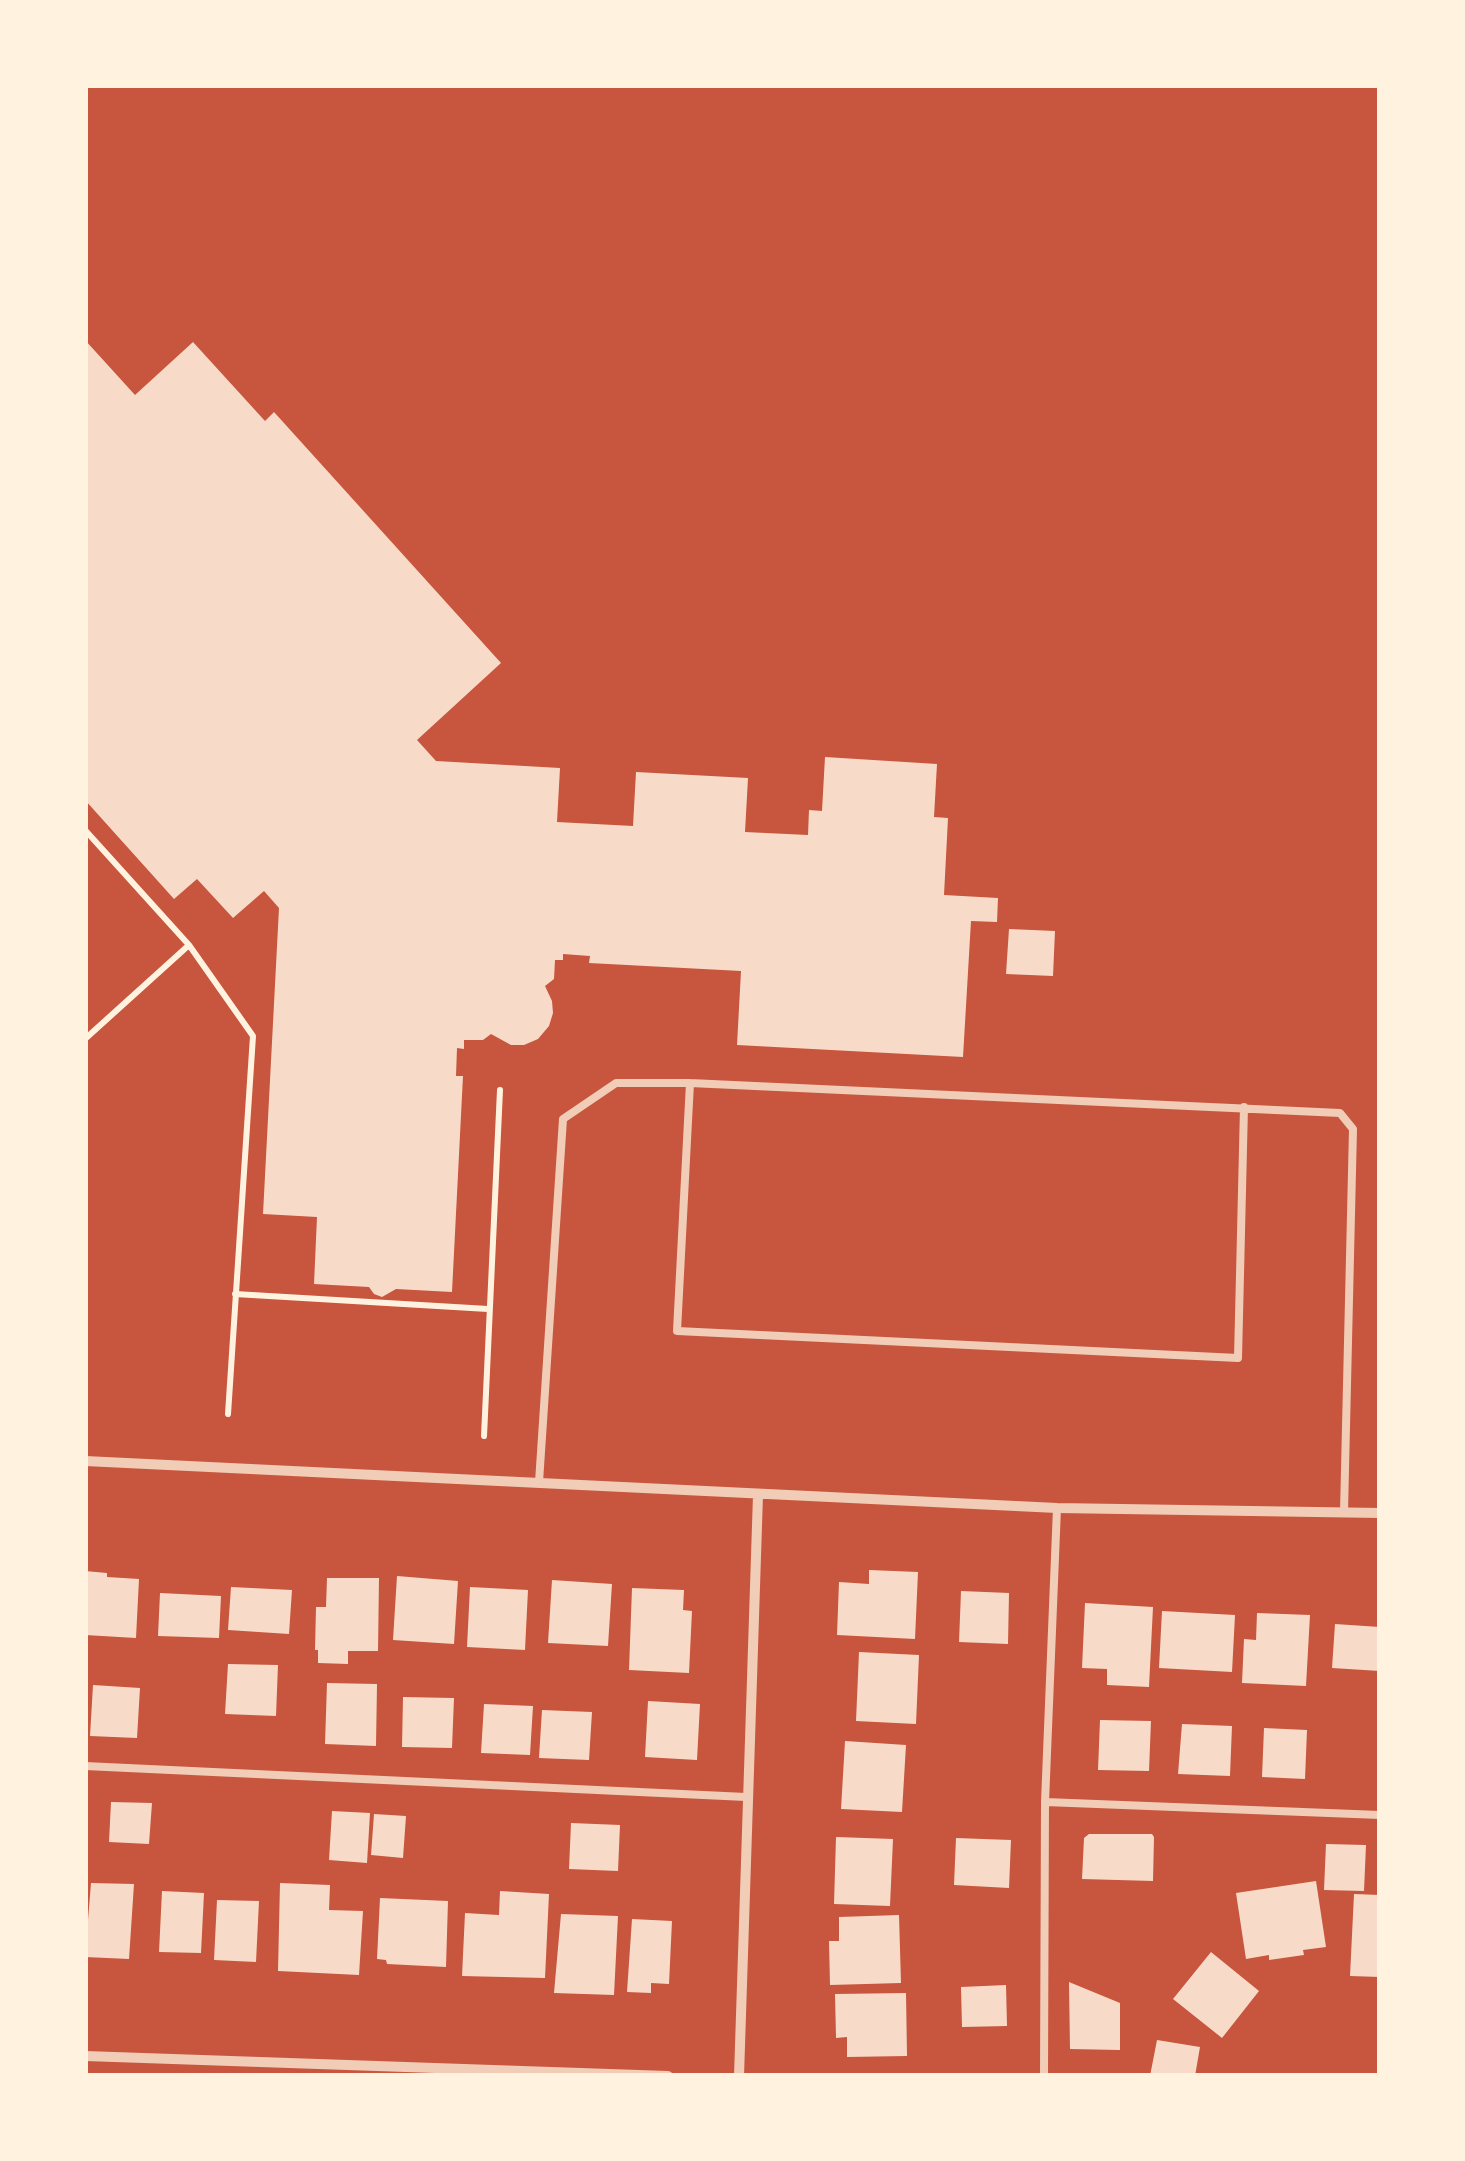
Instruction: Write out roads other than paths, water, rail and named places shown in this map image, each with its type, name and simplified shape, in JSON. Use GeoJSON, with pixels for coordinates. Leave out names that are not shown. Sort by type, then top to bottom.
{"type":"FeatureCollection","features":[{"type":"Feature","properties":{"kind":"street"},"geometry":{"type":"LineString","coordinates":[[85,1460],[758,1496],[1057,1508],[1380,1513]]}},
{"type":"Feature","properties":{"kind":"street"},"geometry":{"type":"LineString","coordinates":[[738,2076],[758,1496]]}},
{"type":"Feature","properties":{"kind":"street"},"geometry":{"type":"LineString","coordinates":[[85,2056],[668,2076]]}},
{"type":"Feature","properties":{"kind":"lane"},"geometry":{"type":"LineString","coordinates":[[690,1082],[677,1331],[1238,1358],[1244,1107]]}},
{"type":"Feature","properties":{"kind":"lane"},"geometry":{"type":"LineString","coordinates":[[539,1482],[563,1120],[616,1083],[690,1082],[1340,1113],[1353,1128],[1344,1512]]}},
{"type":"Feature","properties":{"kind":"lane"},"geometry":{"type":"LineString","coordinates":[[1044,2076],[1045,1802],[1057,1508]]}},
{"type":"Feature","properties":{"kind":"lane"},"geometry":{"type":"LineString","coordinates":[[85,1766],[746,1797]]}},
{"type":"Feature","properties":{"kind":"lane"},"geometry":{"type":"LineString","coordinates":[[1045,1802],[1380,1815]]}}]}
